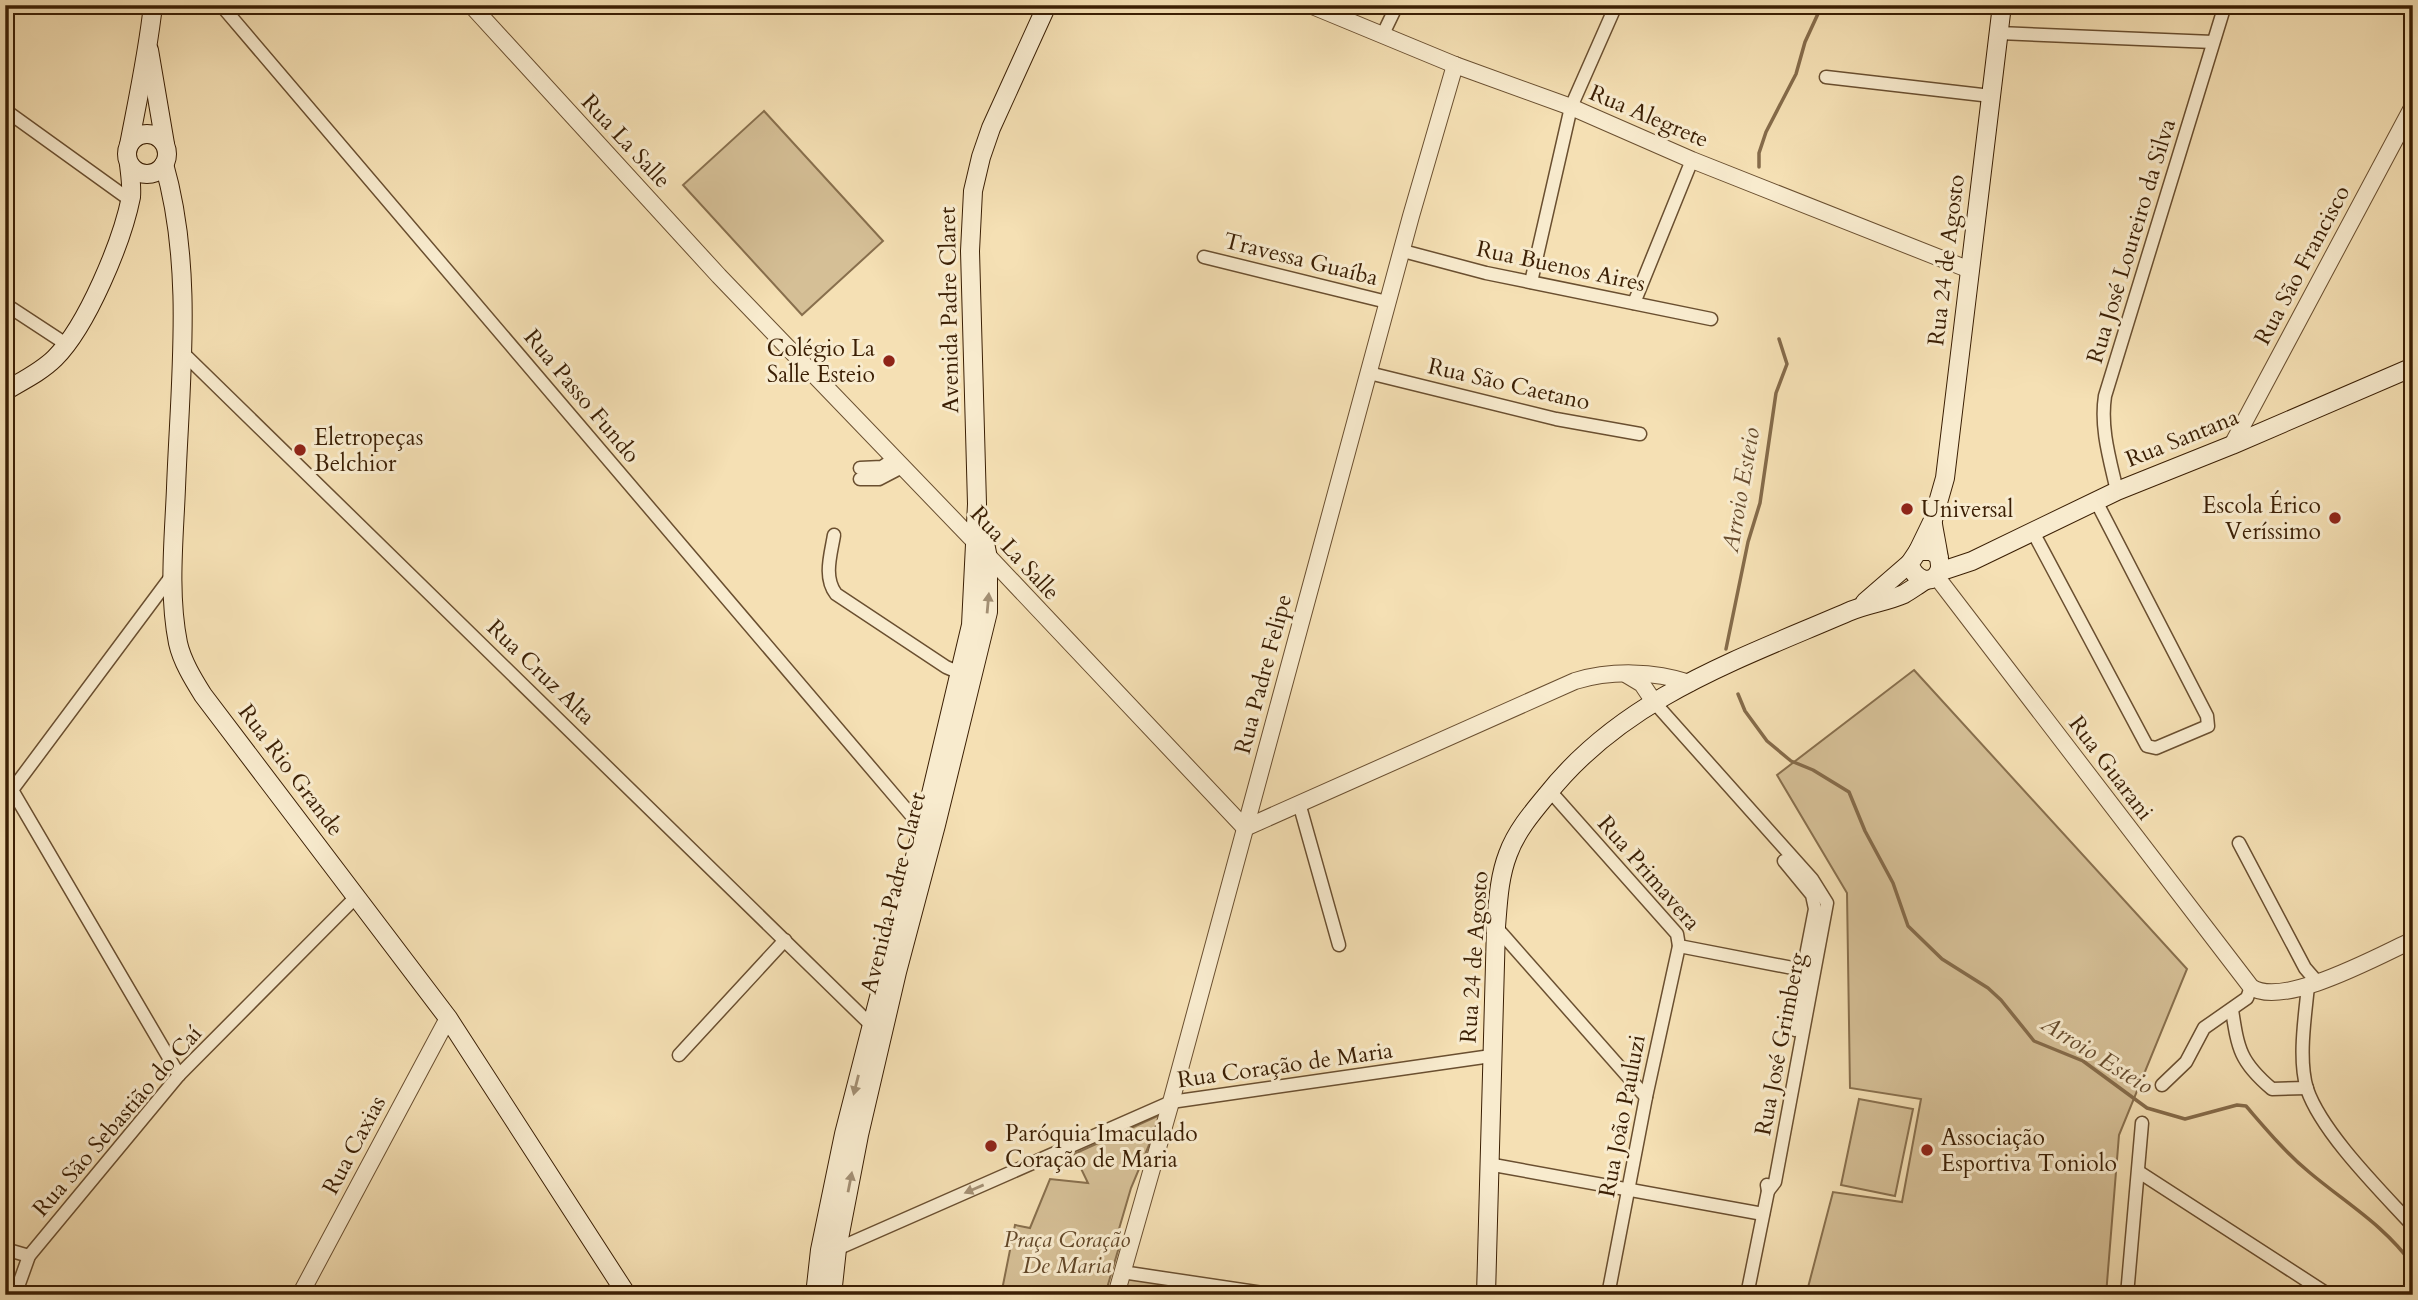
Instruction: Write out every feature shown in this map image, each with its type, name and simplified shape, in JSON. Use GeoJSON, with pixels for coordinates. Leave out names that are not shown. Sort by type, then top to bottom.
{"type":"FeatureCollection","features":[{"type":"Feature","properties":{"kind":"main road"},"geometry":{"type":"LineString","coordinates":[[130,197],[166,157],[143,61],[148,47],[153,5]]}},
{"type":"Feature","properties":{"kind":"main road","name":"Avenida Padre Claret"},"geometry":{"type":"LineString","coordinates":[[816,1295],[859,1135],[897,972],[925,826],[974,602],[977,504],[970,251],[973,191],[991,128],[1047,5]]}},
{"type":"Feature","properties":{"kind":"main road","name":"Rua 24 de Agosto"},"geometry":{"type":"LineString","coordinates":[[1860,607],[1914,557],[1933,520],[1945,478],[2002,5]]}},
{"type":"Feature","properties":{"kind":"main road"},"geometry":{"type":"LineString","coordinates":[[5,391],[45,367],[66,344],[79,326],[101,281],[123,226],[130,197],[128,145],[148,88]]}},
{"type":"Feature","properties":{"kind":"main road"},"geometry":{"type":"LineString","coordinates":[[128,145],[132,139],[144,134],[156,136],[165,145]]}},
{"type":"Feature","properties":{"kind":"main road"},"geometry":{"type":"LineString","coordinates":[[129,164],[140,173],[155,170]]}},
{"type":"Feature","properties":{"kind":"main road","name":"Rua Rio Grande"},"geometry":{"type":"LineString","coordinates":[[155,170],[172,193],[180,253],[181,350],[173,573],[178,643],[189,672],[203,695],[448,1018],[627,1295]]}},
{"type":"Feature","properties":{"kind":"main road","name":"Rua Santana"},"geometry":{"type":"LineString","coordinates":[[1936,569],[1972,561],[2097,503],[2117,491],[2413,367]]}},
{"type":"Feature","properties":{"kind":"main road","name":"Avenida Padre Claret"},"geometry":{"type":"LineString","coordinates":[[925,826],[988,612],[988,558],[977,504]]}},
{"type":"Feature","properties":{"kind":"main road","name":"Rua 24 de Agosto"},"geometry":{"type":"LineString","coordinates":[[1486,1295],[1496,927],[1500,879],[1508,853],[1521,827],[1550,791],[1598,740],[1623,721],[1690,683],[1860,607],[1902,594],[1936,569],[1933,520]]}},
{"type":"Feature","properties":{"kind":"main road"},"geometry":{"type":"LineString","coordinates":[[1932,551],[1936,569],[1921,579],[1913,573],[1914,557],[1932,551]]}},
{"type":"Feature","properties":{"kind":"main road","name":"Avenida Padre Claret"},"geometry":{"type":"LineString","coordinates":[[832,1295],[829,1249],[844,1134],[871,1025],[918,867]]}},
{"type":"Feature","properties":{"kind":"street","name":"Rua Passo Fundo"},"geometry":{"type":"LineString","coordinates":[[221,5],[925,826]]}},
{"type":"Feature","properties":{"kind":"street","name":"Rua La Salle"},"geometry":{"type":"LineString","coordinates":[[471,5],[719,276],[1245,828]]}},
{"type":"Feature","properties":{"kind":"street","name":"Rua Alegrete"},"geometry":{"type":"LineString","coordinates":[[1310,5],[1455,65],[1571,107],[1692,160],[1970,270]]}},
{"type":"Feature","properties":{"kind":"street"},"geometry":{"type":"LineString","coordinates":[[1383,34],[1397,5]]}},
{"type":"Feature","properties":{"kind":"street"},"geometry":{"type":"LineString","coordinates":[[1531,282],[1571,107],[1616,5]]}},
{"type":"Feature","properties":{"kind":"street","name":"Rua José Loureiro da Silva"},"geometry":{"type":"LineString","coordinates":[[2117,491],[2104,432],[2102,411],[2105,396],[2225,5]]}},
{"type":"Feature","properties":{"kind":"street"},"geometry":{"type":"LineString","coordinates":[[1999,33],[2213,42]]}},
{"type":"Feature","properties":{"kind":"street","name":"Rua Padre Felipe"},"geometry":{"type":"LineString","coordinates":[[1116,1295],[1171,1102],[1387,302],[1455,65]]}},
{"type":"Feature","properties":{"kind":"street"},"geometry":{"type":"LineString","coordinates":[[1826,77],[1991,96]]}},
{"type":"Feature","properties":{"kind":"street","name":"Rua São Francisco"},"geometry":{"type":"LineString","coordinates":[[2232,445],[2413,106]]}},
{"type":"Feature","properties":{"kind":"street"},"geometry":{"type":"LineString","coordinates":[[5,110],[130,197]]}},
{"type":"Feature","properties":{"kind":"street"},"geometry":{"type":"LineString","coordinates":[[1634,303],[1692,160]]}},
{"type":"Feature","properties":{"kind":"street","name":"Rua Buenos Aires"},"geometry":{"type":"LineString","coordinates":[[1402,251],[1531,282],[1711,319]]}},
{"type":"Feature","properties":{"kind":"street","name":"Travessa Guaíba"},"geometry":{"type":"LineString","coordinates":[[1204,257],[1387,302]]}},
{"type":"Feature","properties":{"kind":"street"},"geometry":{"type":"LineString","coordinates":[[5,304],[66,344]]}},
{"type":"Feature","properties":{"kind":"street","name":"Rua Cruz Alta"},"geometry":{"type":"LineString","coordinates":[[181,350],[871,1025]]}},
{"type":"Feature","properties":{"kind":"street","name":"Rua São Caetano"},"geometry":{"type":"LineString","coordinates":[[1369,373],[1556,419],[1640,434]]}},
{"type":"Feature","properties":{"kind":"street"},"geometry":{"type":"LineString","coordinates":[[860,474],[879,479],[898,463]]}},
{"type":"Feature","properties":{"kind":"street"},"geometry":{"type":"LineString","coordinates":[[2033,532],[2147,746],[2156,748],[2208,726],[2207,716],[2097,503]]}},
{"type":"Feature","properties":{"kind":"street"},"geometry":{"type":"LineString","coordinates":[[834,535],[828,575],[829,585],[836,594],[946,667],[960,673]]}},
{"type":"Feature","properties":{"kind":"street","name":"Rua Guarani"},"geometry":{"type":"LineString","coordinates":[[1936,569],[2250,987]]}},
{"type":"Feature","properties":{"kind":"street"},"geometry":{"type":"LineString","coordinates":[[5,810],[9,793],[173,573]]}},
{"type":"Feature","properties":{"kind":"street"},"geometry":{"type":"LineString","coordinates":[[1245,828],[1575,681],[1601,676],[1644,674],[1671,676],[1690,683]]}},
{"type":"Feature","properties":{"kind":"street"},"geometry":{"type":"LineString","coordinates":[[1627,675],[1642,684],[1654,702]]}},
{"type":"Feature","properties":{"kind":"street","name":"Rua José Grimberg"},"geometry":{"type":"LineString","coordinates":[[1654,702],[1812,879],[1821,906],[1794,1034],[1767,1181],[1768,1191],[1747,1295]]}},
{"type":"Feature","properties":{"kind":"street"},"geometry":{"type":"LineString","coordinates":[[5,778],[9,793],[179,1074]]}},
{"type":"Feature","properties":{"kind":"street","name":"Rua Primavera"},"geometry":{"type":"LineString","coordinates":[[1550,791],[1677,934],[1679,946],[1808,971]]}},
{"type":"Feature","properties":{"kind":"street"},"geometry":{"type":"LineString","coordinates":[[1299,803],[1339,945]]}},
{"type":"Feature","properties":{"kind":"street"},"geometry":{"type":"LineString","coordinates":[[2239,843],[2313,985],[2303,1037],[2307,1088],[2334,1136],[2413,1226]]}},
{"type":"Feature","properties":{"kind":"street","name":"Rua São Sebastião do Caí"},"geometry":{"type":"LineString","coordinates":[[15,1295],[29,1256],[179,1074],[357,896]]}},
{"type":"Feature","properties":{"kind":"street"},"geometry":{"type":"LineString","coordinates":[[1496,927],[1646,1097]]}},
{"type":"Feature","properties":{"kind":"street"},"geometry":{"type":"LineString","coordinates":[[679,1055],[785,940]]}},
{"type":"Feature","properties":{"kind":"street"},"geometry":{"type":"LineString","coordinates":[[2162,1085],[2186,1062],[2204,1028],[2247,998],[2250,987],[2256,991],[2269,992],[2313,985],[2413,940]]}},
{"type":"Feature","properties":{"kind":"street","name":"Rua João Pauluzi"},"geometry":{"type":"LineString","coordinates":[[1608,1295],[1646,1097],[1679,946]]}},
{"type":"Feature","properties":{"kind":"street"},"geometry":{"type":"LineString","coordinates":[[2232,1010],[2240,1053],[2250,1069],[2272,1089],[2307,1088]]}},
{"type":"Feature","properties":{"kind":"street","name":"Rua Caxias"},"geometry":{"type":"LineString","coordinates":[[300,1295],[448,1018]]}},
{"type":"Feature","properties":{"kind":"street","name":"Rua Coração de Maria"},"geometry":{"type":"LineString","coordinates":[[829,1249],[1171,1102],[1491,1056]]}},
{"type":"Feature","properties":{"kind":"street"},"geometry":{"type":"LineString","coordinates":[[2127,1295],[2142,1123]]}},
{"type":"Feature","properties":{"kind":"street"},"geometry":{"type":"LineString","coordinates":[[1488,1164],[1763,1214]]}},
{"type":"Feature","properties":{"kind":"street"},"geometry":{"type":"LineString","coordinates":[[2139,1172],[2329,1295]]}},
{"type":"Feature","properties":{"kind":"street"},"geometry":{"type":"LineString","coordinates":[[5,1249],[29,1256]]}},
{"type":"Feature","properties":{"kind":"street"},"geometry":{"type":"LineString","coordinates":[[1122,1272],[1276,1295]]}},
{"type":"Feature","properties":{"kind":"green space"},"geometry":{"type":"Polygon","coordinates":[[[764,111],[883,241],[802,315],[683,185],[764,111]]]}},
{"type":"Feature","properties":{"kind":"green space"},"geometry":{"type":"Polygon","coordinates":[[[1914,670],[2187,969],[2119,1135],[2106,1295],[1806,1295],[1833,1192],[1902,1202],[1921,1099],[1850,1088],[1847,893],[1777,775],[1914,670]]]}},
{"type":"Feature","properties":{"kind":"green space"},"geometry":{"type":"Polygon","coordinates":[[[1859,1099],[1913,1109],[1895,1196],[1841,1185],[1859,1099]]]}},
{"type":"Feature","properties":{"kind":"green space","name":"Praça Coração De Maria"},"geometry":{"type":"Polygon","coordinates":[[[1162,1114],[1131,1188],[1114,1246],[1119,1247],[1105,1295],[1001,1295],[1015,1225],[1030,1228],[1050,1179],[1088,1183],[1074,1154],[1162,1114]]]}},
{"type":"Feature","properties":{"kind":"green space"},"geometry":{"type":"Polygon","coordinates":[[[1125,1275],[1200,1288],[1198,1295],[1121,1295],[1125,1275]]]}},
{"type":"Feature","properties":{"kind":"waterway","name":"Arroio Esteio"},"geometry":{"type":"LineString","coordinates":[[1759,167],[1759,153],[1766,132],[1796,74],[1805,42],[1822,5]]}},
{"type":"Feature","properties":{"kind":"waterway","name":"Arroio Esteio"},"geometry":{"type":"LineString","coordinates":[[1726,649],[1748,542],[1760,503],[1776,393],[1787,364],[1779,339]]}},
{"type":"Feature","properties":{"kind":"waterway","name":"Arroio Esteio"},"geometry":{"type":"LineString","coordinates":[[1738,694],[1745,711],[1767,741],[1791,761],[1813,770],[1849,792],[1865,831],[1893,883],[1908,926],[1942,959],[1988,988],[2034,1041],[2083,1061],[2147,1108],[2185,1119],[2237,1105],[2246,1106],[2292,1156],[2377,1226],[2413,1265]]}},
{"type":"Feature","properties":{"kind":"place","name":"Colégio La Salle Esteio"},"geometry":{"type":"Point","coordinates":[889,361]}},
{"type":"Feature","properties":{"kind":"place","name":"Eletropeças Belchior"},"geometry":{"type":"Point","coordinates":[300,450]}},
{"type":"Feature","properties":{"kind":"place","name":"Universal"},"geometry":{"type":"Point","coordinates":[1907,509]}},
{"type":"Feature","properties":{"kind":"place","name":"Escola Érico Veríssimo"},"geometry":{"type":"Point","coordinates":[2335,518]}},
{"type":"Feature","properties":{"kind":"place","name":"Paróquia Imaculado Coração de Maria"},"geometry":{"type":"Point","coordinates":[991,1146]}},
{"type":"Feature","properties":{"kind":"place","name":"Associação Esportiva Toniolo"},"geometry":{"type":"Point","coordinates":[1927,1150]}}]}
